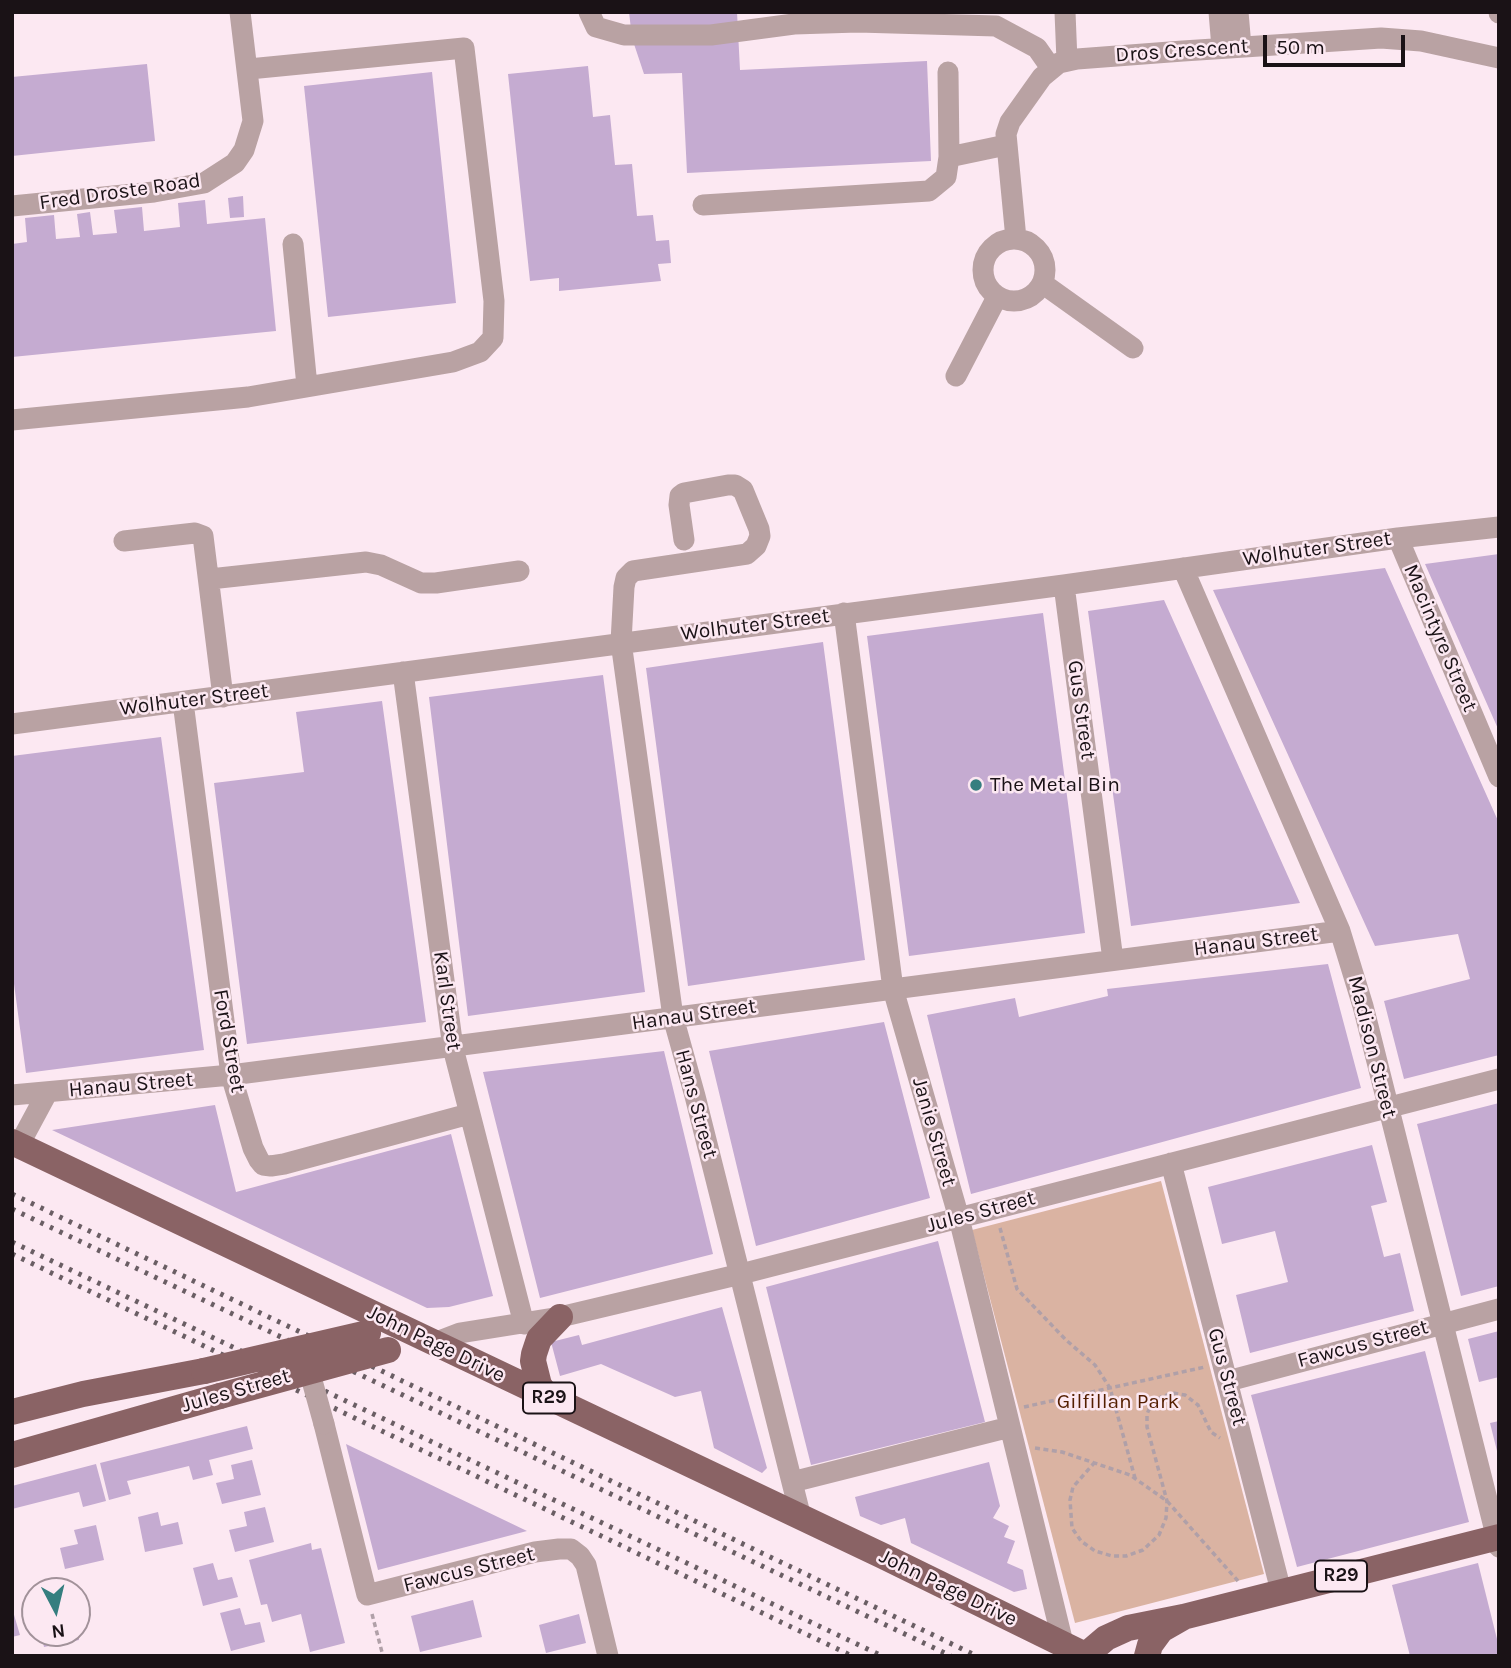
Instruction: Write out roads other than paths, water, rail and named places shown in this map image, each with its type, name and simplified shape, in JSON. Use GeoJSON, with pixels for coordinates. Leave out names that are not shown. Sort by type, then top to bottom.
{"type":"FeatureCollection","features":[{"type":"Feature","properties":{"kind":"main road","name":"John Page Drive"},"geometry":{"type":"LineString","coordinates":[[15,1144],[1079,1651]]}},
{"type":"Feature","properties":{"kind":"main road"},"geometry":{"type":"LineString","coordinates":[[548,1397],[538,1385],[534,1354],[539,1339],[560,1317]]}},
{"type":"Feature","properties":{"kind":"main road","name":"Jules Street"},"geometry":{"type":"LineString","coordinates":[[12,1455],[220,1396],[368,1332],[405,1328]]}},
{"type":"Feature","properties":{"kind":"main road","name":"Jules Street"},"geometry":{"type":"LineString","coordinates":[[12,1412],[83,1394],[204,1371],[434,1343]]}},
{"type":"Feature","properties":{"kind":"main road"},"geometry":{"type":"LineString","coordinates":[[83,1394],[92,1433]]}},
{"type":"Feature","properties":{"kind":"main road","name":"R29"},"geometry":{"type":"LineString","coordinates":[[1079,1651],[1128,1628],[1498,1541]]}},
{"type":"Feature","properties":{"kind":"main road","name":"R29"},"geometry":{"type":"LineString","coordinates":[[1147,1656],[1161,1630],[1183,1617]]}},
{"type":"Feature","properties":{"kind":"street","name":"Fred Droste Road"},"geometry":{"type":"LineString","coordinates":[[12,206],[154,192],[204,183],[222,174],[235,163],[250,135],[253,121],[240,12]]}},
{"type":"Feature","properties":{"kind":"street"},"geometry":{"type":"LineString","coordinates":[[589,12],[596,27],[624,35],[711,35],[794,23],[996,26],[1037,48],[1059,64]]}},
{"type":"Feature","properties":{"kind":"street"},"geometry":{"type":"LineString","coordinates":[[1016,239],[1006,134],[1010,122],[1059,64],[1065,12]]}},
{"type":"Feature","properties":{"kind":"street"},"geometry":{"type":"LineString","coordinates":[[1219,12],[1231,47]]}},
{"type":"Feature","properties":{"kind":"street"},"geometry":{"type":"LineString","coordinates":[[1231,47],[1238,12]]}},
{"type":"Feature","properties":{"kind":"street","name":"Dros Crescent"},"geometry":{"type":"LineString","coordinates":[[1059,64],[1231,47],[1403,38],[1499,58]]}},
{"type":"Feature","properties":{"kind":"street"},"geometry":{"type":"LineString","coordinates":[[12,420],[248,397],[453,362],[480,352],[493,338],[494,301],[464,48],[248,69]]}},
{"type":"Feature","properties":{"kind":"street"},"geometry":{"type":"LineString","coordinates":[[703,205],[929,191],[946,177],[949,157],[948,72]]}},
{"type":"Feature","properties":{"kind":"street"},"geometry":{"type":"LineString","coordinates":[[949,157],[1006,145]]}},
{"type":"Feature","properties":{"kind":"street"},"geometry":{"type":"LineString","coordinates":[[1016,239],[1030,243],[1041,254],[1045,268],[1042,283],[1034,293],[1023,300],[1010,301],[997,297],[987,287],[982,274],[984,261],[991,248],[1002,241],[1016,239]]}},
{"type":"Feature","properties":{"kind":"street"},"geometry":{"type":"LineString","coordinates":[[293,244],[307,386]]}},
{"type":"Feature","properties":{"kind":"street"},"geometry":{"type":"LineString","coordinates":[[1042,283],[1133,348]]}},
{"type":"Feature","properties":{"kind":"street"},"geometry":{"type":"LineString","coordinates":[[956,376],[997,297]]}},
{"type":"Feature","properties":{"kind":"street","name":"Hans Street"},"geometry":{"type":"LineString","coordinates":[[684,540],[680,496],[728,485],[737,485],[743,490],[759,529],[757,546],[747,554],[633,570],[626,578],[624,587],[621,642],[673,1017],[801,1518]]}},
{"type":"Feature","properties":{"kind":"street","name":"Wolhuter Street"},"geometry":{"type":"LineString","coordinates":[[12,724],[1064,585],[1398,538],[1499,527]]}},
{"type":"Feature","properties":{"kind":"street"},"geometry":{"type":"LineString","coordinates":[[124,541],[195,533],[203,536],[223,696]]}},
{"type":"Feature","properties":{"kind":"street","name":"Macintyre Street"},"geometry":{"type":"LineString","coordinates":[[1398,538],[1499,777]]}},
{"type":"Feature","properties":{"kind":"street"},"geometry":{"type":"LineString","coordinates":[[209,579],[366,562],[381,565],[421,583],[519,571]]}},
{"type":"Feature","properties":{"kind":"street","name":"Madison Street"},"geometry":{"type":"LineString","coordinates":[[1183,568],[1340,931],[1363,1006],[1498,1541]]}},
{"type":"Feature","properties":{"kind":"street","name":"Gus Street"},"geometry":{"type":"LineString","coordinates":[[1064,585],[1113,960]]}},
{"type":"Feature","properties":{"kind":"street","name":"Janie Street"},"geometry":{"type":"LineString","coordinates":[[844,613],[892,989],[959,1218],[1010,1428],[1079,1651]]}},
{"type":"Feature","properties":{"kind":"street","name":"Karl Street"},"geometry":{"type":"LineString","coordinates":[[402,672],[453,1048],[524,1324]]}},
{"type":"Feature","properties":{"kind":"street","name":"Ford Street"},"geometry":{"type":"LineString","coordinates":[[183,702],[231,1076],[253,1148],[264,1165],[271,1166],[469,1114]]}},
{"type":"Feature","properties":{"kind":"street","name":"Hanau Street"},"geometry":{"type":"LineString","coordinates":[[12,1096],[231,1076],[1340,931]]}},
{"type":"Feature","properties":{"kind":"street","name":"Jules Street"},"geometry":{"type":"LineString","coordinates":[[434,1343],[460,1333],[560,1317],[741,1275],[1499,1079]]}},
{"type":"Feature","properties":{"kind":"street","name":"Hanau Street"},"geometry":{"type":"LineString","coordinates":[[15,1144],[47,1093]]}},
{"type":"Feature","properties":{"kind":"street","name":"Gus Street"},"geometry":{"type":"LineString","coordinates":[[1171,1163],[1281,1591]]}},
{"type":"Feature","properties":{"kind":"street","name":"Fawcus Street"},"geometry":{"type":"LineString","coordinates":[[1226,1372],[1499,1309]]}},
{"type":"Feature","properties":{"kind":"street","name":"Jules Street"},"geometry":{"type":"LineString","coordinates":[[405,1328],[460,1333]]}},
{"type":"Feature","properties":{"kind":"street","name":"Fawcus Street"},"geometry":{"type":"LineString","coordinates":[[305,1358],[367,1595],[535,1552],[570,1549],[586,1564],[608,1656]]}},
{"type":"Feature","properties":{"kind":"street"},"geometry":{"type":"LineString","coordinates":[[792,1482],[1010,1428]]}},
{"type":"Feature","properties":{"kind":"railway"},"geometry":{"type":"LineString","coordinates":[[12,1194],[977,1656]]}},
{"type":"Feature","properties":{"kind":"railway"},"geometry":{"type":"LineString","coordinates":[[12,1209],[951,1656]]}},
{"type":"Feature","properties":{"kind":"railway"},"geometry":{"type":"LineString","coordinates":[[12,1242],[882,1656]]}},
{"type":"Feature","properties":{"kind":"railway"},"geometry":{"type":"LineString","coordinates":[[12,1254],[852,1656]]}},
{"type":"Feature","properties":{"kind":"place","name":"The Metal Bin"},"geometry":{"type":"Point","coordinates":[976,785]}},
{"type":"Feature","properties":{"kind":"park label","name":"Gilfillan Park"},"geometry":{"type":"Point","coordinates":[1118,1402]}}]}
